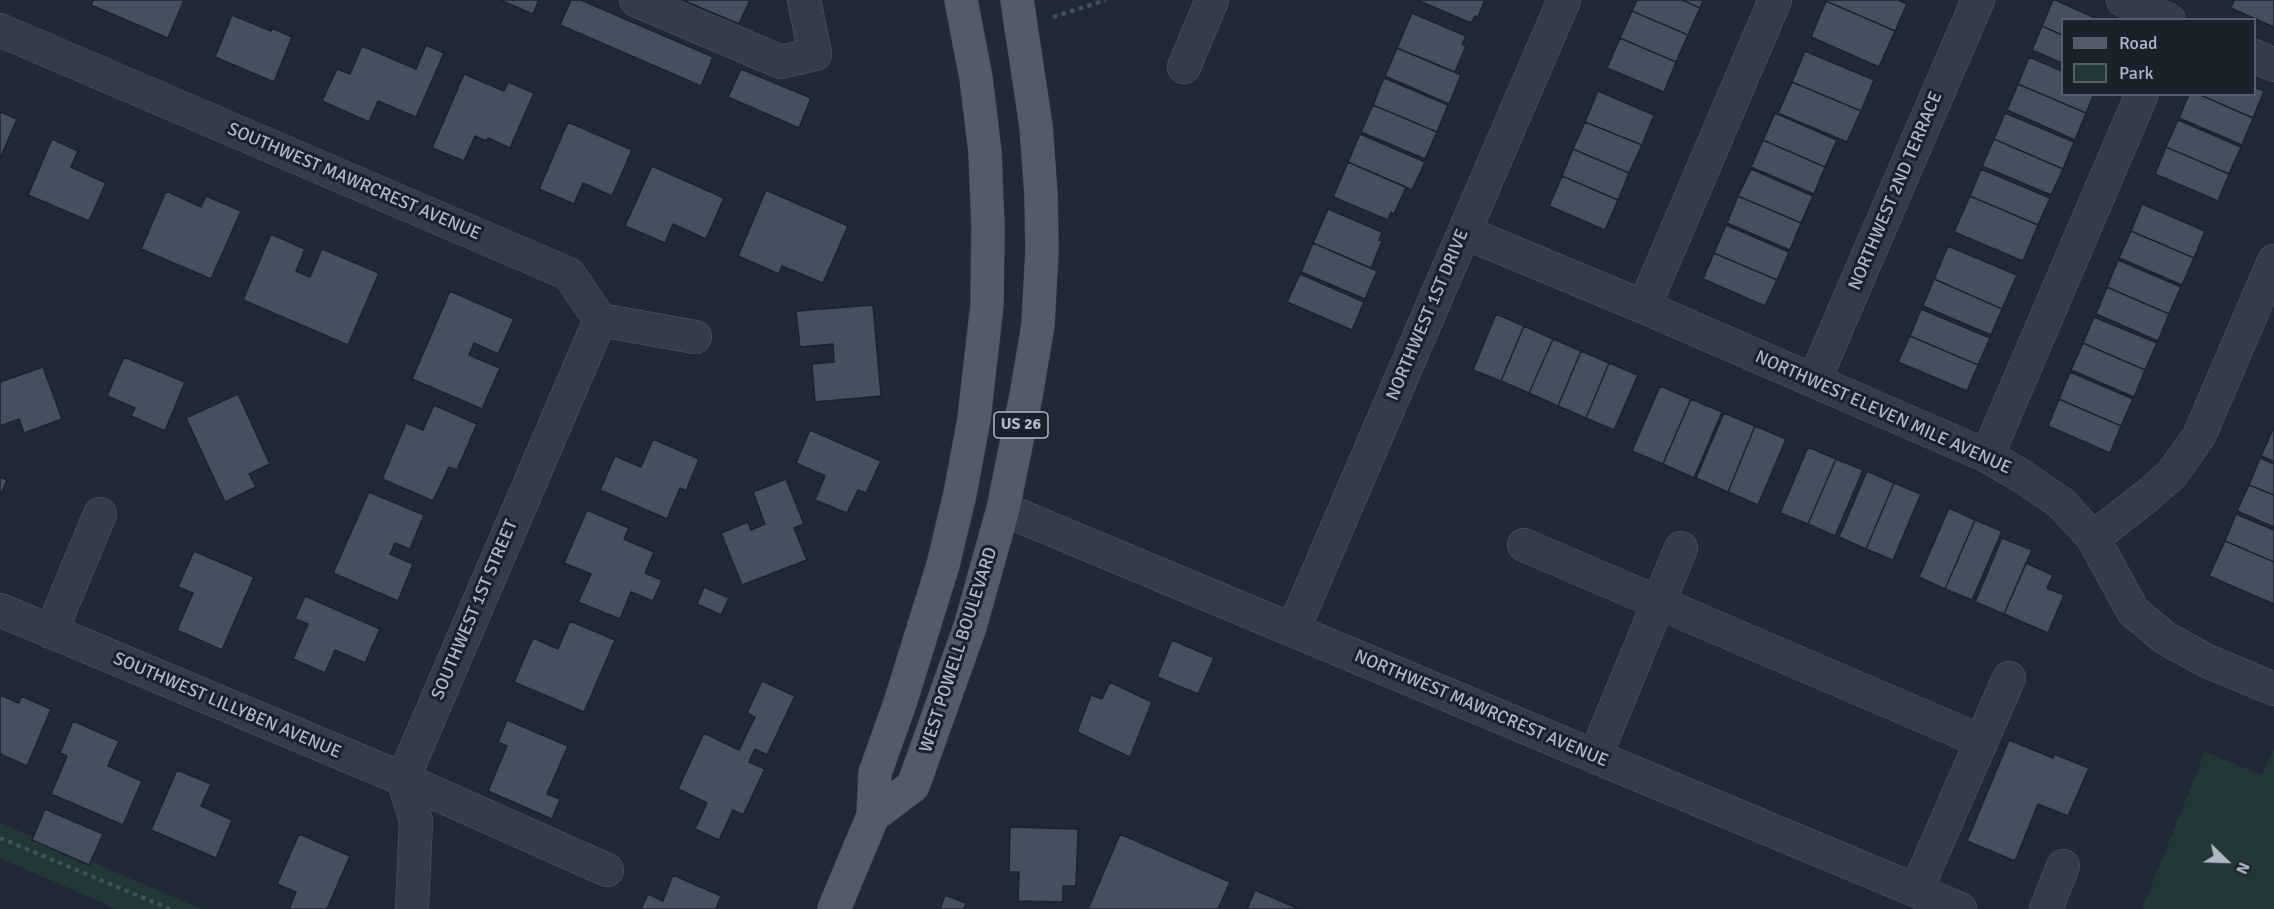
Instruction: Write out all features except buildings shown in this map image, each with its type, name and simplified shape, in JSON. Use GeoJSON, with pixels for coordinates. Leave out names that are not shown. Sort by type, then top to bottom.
{"type":"FeatureCollection","features":[{"type":"Feature","properties":{"kind":"main road","name":"US 26"},"geometry":{"type":"LineString","coordinates":[[834,909],[873,816],[875,773],[943,565],[960,494],[974,419],[986,315],[988,228],[985,152],[976,78],[961,0]]}},
{"type":"Feature","properties":{"kind":"main road","name":"WEST POWELL BOULEVARD"},"geometry":{"type":"LineString","coordinates":[[873,816],[913,786],[970,627],[1003,509],[1026,396],[1038,325],[1042,250],[1041,195],[1036,126],[1019,13]]}},
{"type":"Feature","properties":{"kind":"street"},"geometry":{"type":"LineString","coordinates":[[636,0],[782,62],[815,54],[804,0]]}},
{"type":"Feature","properties":{"kind":"street"},"geometry":{"type":"LineString","coordinates":[[1184,67],[1212,0]]}},
{"type":"Feature","properties":{"kind":"street","name":"NORTHWEST 1ST DRIVE"},"geometry":{"type":"LineString","coordinates":[[1293,630],[1564,0]]}},
{"type":"Feature","properties":{"kind":"street"},"geometry":{"type":"LineString","coordinates":[[1644,307],[1775,0]]}},
{"type":"Feature","properties":{"kind":"street","name":"NORTHWEST 2ND TERRACE"},"geometry":{"type":"LineString","coordinates":[[1814,381],[1978,0]]}},
{"type":"Feature","properties":{"kind":"street"},"geometry":{"type":"LineString","coordinates":[[2122,0],[2164,18]]}},
{"type":"Feature","properties":{"kind":"street"},"geometry":{"type":"LineString","coordinates":[[2175,18],[2182,0]]}},
{"type":"Feature","properties":{"kind":"street","name":"SOUTHWEST MAWRCREST AVENUE"},"geometry":{"type":"LineString","coordinates":[[0,30],[569,274],[600,320]]}},
{"type":"Feature","properties":{"kind":"street"},"geometry":{"type":"LineString","coordinates":[[2256,57],[2274,65]]}},
{"type":"Feature","properties":{"kind":"street"},"geometry":{"type":"LineString","coordinates":[[1987,456],[2141,96]]}},
{"type":"Feature","properties":{"kind":"street","name":"NORTHWEST ELEVEN MILE AVENUE"},"geometry":{"type":"LineString","coordinates":[[1464,232],[1644,307],[1987,456],[2061,503],[2093,538],[2133,611],[2165,638],[2207,661],[2274,689]]}},
{"type":"Feature","properties":{"kind":"street"},"geometry":{"type":"LineString","coordinates":[[2093,538],[2172,474],[2199,436],[2274,261]]}},
{"type":"Feature","properties":{"kind":"street"},"geometry":{"type":"LineString","coordinates":[[600,320],[695,338]]}},
{"type":"Feature","properties":{"kind":"street","name":"SOUTHWEST 1ST STREET"},"geometry":{"type":"LineString","coordinates":[[403,779],[600,320]]}},
{"type":"Feature","properties":{"kind":"street","name":"NORTHWEST MAWRCREST AVENUE"},"geometry":{"type":"LineString","coordinates":[[1003,509],[1960,909]]}},
{"type":"Feature","properties":{"kind":"street"},"geometry":{"type":"LineString","coordinates":[[51,632],[100,514]]}},
{"type":"Feature","properties":{"kind":"street"},"geometry":{"type":"LineString","coordinates":[[1524,545],[1981,741]]}},
{"type":"Feature","properties":{"kind":"street"},"geometry":{"type":"LineString","coordinates":[[1595,757],[1681,548]]}},
{"type":"Feature","properties":{"kind":"street","name":"SOUTHWEST LILLYBEN AVENUE"},"geometry":{"type":"LineString","coordinates":[[0,610],[403,779],[608,870]]}},
{"type":"Feature","properties":{"kind":"street"},"geometry":{"type":"LineString","coordinates":[[1916,891],[2008,678]]}},
{"type":"Feature","properties":{"kind":"street"},"geometry":{"type":"LineString","coordinates":[[403,779],[416,821],[412,909]]}},
{"type":"Feature","properties":{"kind":"street"},"geometry":{"type":"LineString","coordinates":[[2046,909],[2063,866]]}},
{"type":"Feature","properties":{"kind":"path"},"geometry":{"type":"LineString","coordinates":[[1019,13],[1106,0]]}},
{"type":"Feature","properties":{"kind":"path"},"geometry":{"type":"LineString","coordinates":[[0,838],[170,909]]}},
{"type":"Feature","properties":{"kind":"green space"},"geometry":{"type":"Polygon","coordinates":[[[2274,749],[2274,909],[2142,909],[2205,752],[2262,775],[2274,749]]]}},
{"type":"Feature","properties":{"kind":"green space"},"geometry":{"type":"Polygon","coordinates":[[[0,823],[202,909],[117,909],[0,858],[0,823]]]}}]}
